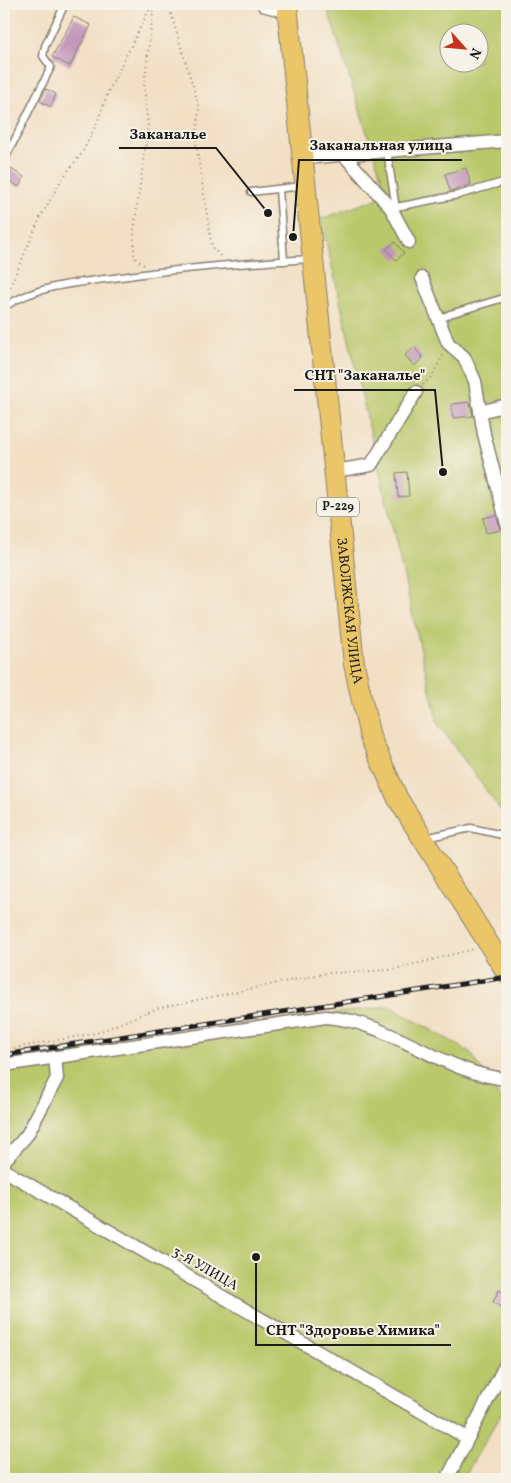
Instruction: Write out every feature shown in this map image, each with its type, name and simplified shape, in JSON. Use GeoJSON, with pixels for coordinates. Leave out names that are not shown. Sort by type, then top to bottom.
{"type":"FeatureCollection","features":[{"type":"Feature","properties":{"kind":"main road","name":"ЗАВОЛЖСКАЯ УЛИЦА"},"geometry":{"type":"LineString","coordinates":[[287,9],[354,664],[370,737],[398,799],[491,944],[507,973]]}},
{"type":"Feature","properties":{"kind":"street"},"geometry":{"type":"LineString","coordinates":[[303,158],[507,141]]}},
{"type":"Feature","properties":{"kind":"street"},"geometry":{"type":"LineString","coordinates":[[344,155],[393,209],[408,242]]}},
{"type":"Feature","properties":{"kind":"street"},"geometry":{"type":"LineString","coordinates":[[422,278],[438,321],[450,344],[464,357],[472,373],[506,517]]}},
{"type":"Feature","properties":{"kind":"street"},"geometry":{"type":"LineString","coordinates":[[335,472],[371,465],[416,392]]}},
{"type":"Feature","properties":{"kind":"street"},"geometry":{"type":"LineString","coordinates":[[480,412],[507,405]]}},
{"type":"Feature","properties":{"kind":"street"},"geometry":{"type":"LineString","coordinates":[[4,1065],[326,1017],[360,1023],[472,1073],[507,1079]]}},
{"type":"Feature","properties":{"kind":"street"},"geometry":{"type":"LineString","coordinates":[[5,1167],[27,1135],[57,1078],[55,1057]]}},
{"type":"Feature","properties":{"kind":"street","name":"3-Я УЛИЦА"},"geometry":{"type":"LineString","coordinates":[[5,1167],[466,1438]]}},
{"type":"Feature","properties":{"kind":"street"},"geometry":{"type":"LineString","coordinates":[[447,1479],[466,1438],[507,1362]]}},
{"type":"Feature","properties":{"kind":"lane"},"geometry":{"type":"LineString","coordinates":[[4,161],[51,67],[43,56],[45,46],[64,4]]}},
{"type":"Feature","properties":{"kind":"lane"},"geometry":{"type":"LineString","coordinates":[[261,4],[262,8],[287,9]]}},
{"type":"Feature","properties":{"kind":"lane"},"geometry":{"type":"LineString","coordinates":[[387,151],[393,209],[458,195],[507,180]]}},
{"type":"Feature","properties":{"kind":"lane"},"geometry":{"type":"LineString","coordinates":[[251,192],[306,186]]}},
{"type":"Feature","properties":{"kind":"lane"},"geometry":{"type":"LineString","coordinates":[[279,189],[284,261]]}},
{"type":"Feature","properties":{"kind":"lane"},"geometry":{"type":"LineString","coordinates":[[4,307],[38,291],[70,284],[227,263],[314,259]]}},
{"type":"Feature","properties":{"kind":"lane"},"geometry":{"type":"LineString","coordinates":[[438,321],[450,314],[507,297]]}},
{"type":"Feature","properties":{"kind":"lane"},"geometry":{"type":"LineString","coordinates":[[423,838],[471,828],[507,836]]}},
{"type":"Feature","properties":{"kind":"path"},"geometry":{"type":"LineString","coordinates":[[153,4],[144,86],[148,127],[134,229],[134,257],[153,272]]}},
{"type":"Feature","properties":{"kind":"path"},"geometry":{"type":"LineString","coordinates":[[4,301],[31,236],[62,178],[82,153],[97,123],[108,92],[153,4]]}},
{"type":"Feature","properties":{"kind":"path"},"geometry":{"type":"LineString","coordinates":[[168,4],[199,106],[196,143],[212,247],[227,263]]}},
{"type":"Feature","properties":{"kind":"path"},"geometry":{"type":"LineString","coordinates":[[416,392],[432,376],[450,344]]}},
{"type":"Feature","properties":{"kind":"path"},"geometry":{"type":"LineString","coordinates":[[4,1050],[96,1033],[158,1008],[327,973],[391,970],[491,944]]}},
{"type":"Feature","properties":{"kind":"green space"},"geometry":{"type":"Polygon","coordinates":[[[326,4],[507,4],[507,819],[438,724],[321,219],[387,195],[326,4]]]}},
{"type":"Feature","properties":{"kind":"green space"},"geometry":{"type":"Polygon","coordinates":[[[389,1006],[470,1052],[507,1109],[507,1404],[463,1479],[4,1479],[4,1058],[389,1006]]]}},
{"type":"Feature","properties":{"kind":"building"},"geometry":{"type":"Polygon","coordinates":[[[74,17],[91,25],[70,66],[52,57],[74,17]]]}},
{"type":"Feature","properties":{"kind":"building"},"geometry":{"type":"Polygon","coordinates":[[[46,89],[56,94],[51,107],[40,101],[46,89]]]}},
{"type":"Feature","properties":{"kind":"building"},"geometry":{"type":"Polygon","coordinates":[[[8,167],[24,177],[19,187],[4,178],[8,167]]]}},
{"type":"Feature","properties":{"kind":"building"},"geometry":{"type":"Polygon","coordinates":[[[466,168],[471,185],[450,191],[445,174],[466,168]]]}},
{"type":"Feature","properties":{"kind":"building"},"geometry":{"type":"Polygon","coordinates":[[[395,242],[404,253],[396,260],[386,249],[395,242]]]}},
{"type":"Feature","properties":{"kind":"building"},"geometry":{"type":"Polygon","coordinates":[[[414,347],[423,358],[414,366],[405,355],[414,347]]]}},
{"type":"Feature","properties":{"kind":"building"},"geometry":{"type":"Polygon","coordinates":[[[470,402],[473,416],[453,418],[452,404],[470,402]]]}},
{"type":"Feature","properties":{"kind":"building"},"geometry":{"type":"Polygon","coordinates":[[[407,472],[409,496],[398,497],[396,473],[407,472]]]}},
{"type":"Feature","properties":{"kind":"building"},"geometry":{"type":"Polygon","coordinates":[[[496,515],[501,530],[486,533],[483,518],[496,515]]]}},
{"type":"Feature","properties":{"kind":"building"},"geometry":{"type":"Polygon","coordinates":[[[499,1290],[507,1294],[507,1311],[493,1302],[499,1290]]]}},
{"type":"Feature","properties":{"kind":"railway"},"geometry":{"type":"LineString","coordinates":[[4,1055],[507,977]]}},
{"type":"Feature","properties":{"kind":"place","name":"Заканалье"},"geometry":{"type":"Point","coordinates":[268,213]}},
{"type":"Feature","properties":{"kind":"place","name":"Заканальная улица"},"geometry":{"type":"Point","coordinates":[293,237]}},
{"type":"Feature","properties":{"kind":"place","name":"СНТ \"Заканалье\""},"geometry":{"type":"Point","coordinates":[443,472]}},
{"type":"Feature","properties":{"kind":"place","name":"СНТ \"Здоровье Химика\""},"geometry":{"type":"Point","coordinates":[256,1257]}}]}
